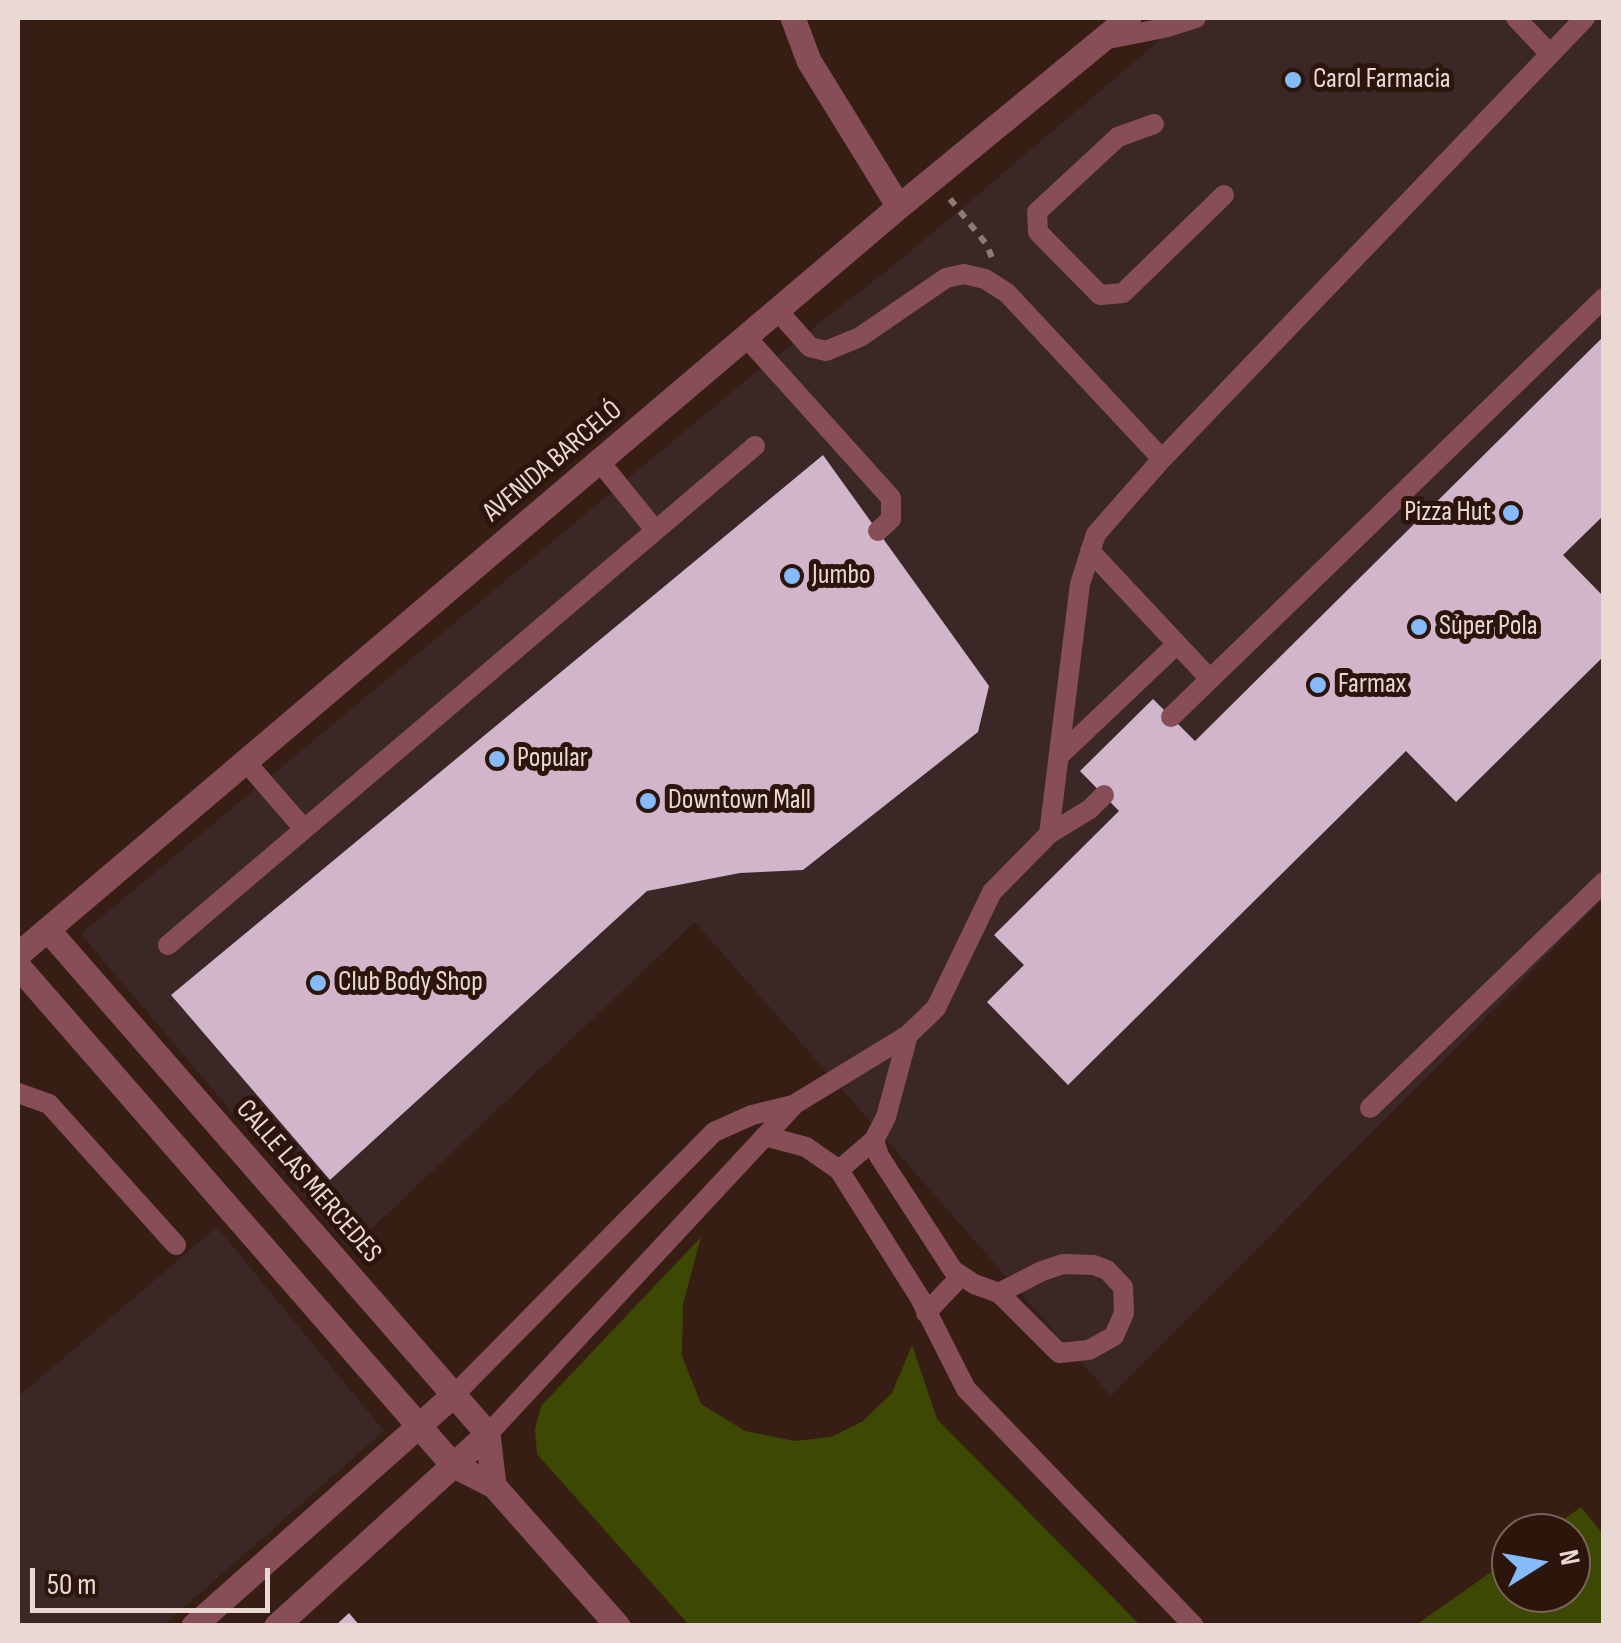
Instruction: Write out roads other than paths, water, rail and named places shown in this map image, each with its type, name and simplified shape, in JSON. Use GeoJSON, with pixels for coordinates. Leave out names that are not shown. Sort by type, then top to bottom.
{"type":"FeatureCollection","features":[{"type":"Feature","properties":{"kind":"street"},"geometry":{"type":"LineString","coordinates":[[792,18],[809,61],[899,207]]}},
{"type":"Feature","properties":{"kind":"street","name":"AVENIDA BARCELÓ"},"geometry":{"type":"LineString","coordinates":[[18,955],[933,178],[1129,18]]}},
{"type":"Feature","properties":{"kind":"street","name":"CALLE LAS MERCEDES"},"geometry":{"type":"LineString","coordinates":[[48,930],[488,1434]]}},
{"type":"Feature","properties":{"kind":"street"},"geometry":{"type":"LineString","coordinates":[[18,966],[452,1465],[494,1486],[618,1626]]}},
{"type":"Feature","properties":{"kind":"street"},"geometry":{"type":"LineString","coordinates":[[194,1626],[454,1395]]}},
{"type":"Feature","properties":{"kind":"street"},"geometry":{"type":"LineString","coordinates":[[277,1626],[488,1434]]}},
{"type":"Feature","properties":{"kind":"street"},"geometry":{"type":"LineString","coordinates":[[488,1434],[494,1486]]}},
{"type":"Feature","properties":{"kind":"lane"},"geometry":{"type":"LineString","coordinates":[[1101,40],[1196,18]]}},
{"type":"Feature","properties":{"kind":"lane"},"geometry":{"type":"LineString","coordinates":[[1516,18],[1549,53]]}},
{"type":"Feature","properties":{"kind":"lane"},"geometry":{"type":"LineString","coordinates":[[1049,834],[1080,584],[1096,534],[1575,21]]}},
{"type":"Feature","properties":{"kind":"lane"},"geometry":{"type":"LineString","coordinates":[[1154,124],[1118,138],[1037,212],[1038,232],[1100,295],[1123,293],[1224,194]]}},
{"type":"Feature","properties":{"kind":"lane"},"geometry":{"type":"LineString","coordinates":[[777,310],[810,347],[826,351],[860,338],[946,278],[964,274],[985,279],[1007,294],[1162,459]]}},
{"type":"Feature","properties":{"kind":"lane"},"geometry":{"type":"LineString","coordinates":[[1171,717],[1604,298]]}},
{"type":"Feature","properties":{"kind":"lane"},"geometry":{"type":"LineString","coordinates":[[746,337],[890,498],[891,519],[878,531]]}},
{"type":"Feature","properties":{"kind":"lane"},"geometry":{"type":"LineString","coordinates":[[168,945],[755,446]]}},
{"type":"Feature","properties":{"kind":"lane"},"geometry":{"type":"LineString","coordinates":[[600,462],[655,530]]}},
{"type":"Feature","properties":{"kind":"lane"},"geometry":{"type":"LineString","coordinates":[[1090,551],[1210,679]]}},
{"type":"Feature","properties":{"kind":"lane"},"geometry":{"type":"LineString","coordinates":[[1060,755],[1178,644]]}},
{"type":"Feature","properties":{"kind":"lane"},"geometry":{"type":"LineString","coordinates":[[246,762],[304,829]]}},
{"type":"Feature","properties":{"kind":"lane"},"geometry":{"type":"LineString","coordinates":[[488,1434],[795,1104],[908,1035],[936,1008],[992,892],[1049,834],[1090,809],[1104,795]]}},
{"type":"Feature","properties":{"kind":"lane"},"geometry":{"type":"LineString","coordinates":[[1370,1108],[1604,882]]}},
{"type":"Feature","properties":{"kind":"lane"},"geometry":{"type":"LineString","coordinates":[[840,1170],[874,1140],[886,1117],[908,1035]]}},
{"type":"Feature","properties":{"kind":"lane"},"geometry":{"type":"LineString","coordinates":[[18,1094],[49,1104],[176,1245]]}},
{"type":"Feature","properties":{"kind":"lane"},"geometry":{"type":"LineString","coordinates":[[454,1395],[714,1132],[752,1115],[795,1104]]}},
{"type":"Feature","properties":{"kind":"lane"},"geometry":{"type":"LineString","coordinates":[[765,1136],[806,1147],[840,1170],[910,1282],[966,1389],[1194,1626]]}},
{"type":"Feature","properties":{"kind":"lane"},"geometry":{"type":"LineString","coordinates":[[874,1140],[879,1156],[953,1270],[974,1284],[999,1293],[1059,1353],[1088,1350],[1114,1336],[1124,1313],[1123,1287],[1107,1270],[1094,1265],[1063,1264],[999,1293]]}},
{"type":"Feature","properties":{"kind":"lane"},"geometry":{"type":"LineString","coordinates":[[926,1313],[961,1276]]}},
{"type":"Feature","properties":{"kind":"place","name":"Carol Farmacia"},"geometry":{"type":"Point","coordinates":[1293,80]}},
{"type":"Feature","properties":{"kind":"place","name":"Pizza Hut"},"geometry":{"type":"Point","coordinates":[1511,513]}},
{"type":"Feature","properties":{"kind":"place","name":"Jumbo"},"geometry":{"type":"Point","coordinates":[792,576]}},
{"type":"Feature","properties":{"kind":"place","name":"Súper Pola"},"geometry":{"type":"Point","coordinates":[1419,627]}},
{"type":"Feature","properties":{"kind":"place","name":"Farmax"},"geometry":{"type":"Point","coordinates":[1318,685]}},
{"type":"Feature","properties":{"kind":"place","name":"Popular"},"geometry":{"type":"Point","coordinates":[497,759]}},
{"type":"Feature","properties":{"kind":"place","name":"Downtown Mall"},"geometry":{"type":"Point","coordinates":[648,801]}},
{"type":"Feature","properties":{"kind":"place","name":"Club Body Shop"},"geometry":{"type":"Point","coordinates":[318,983]}}]}
